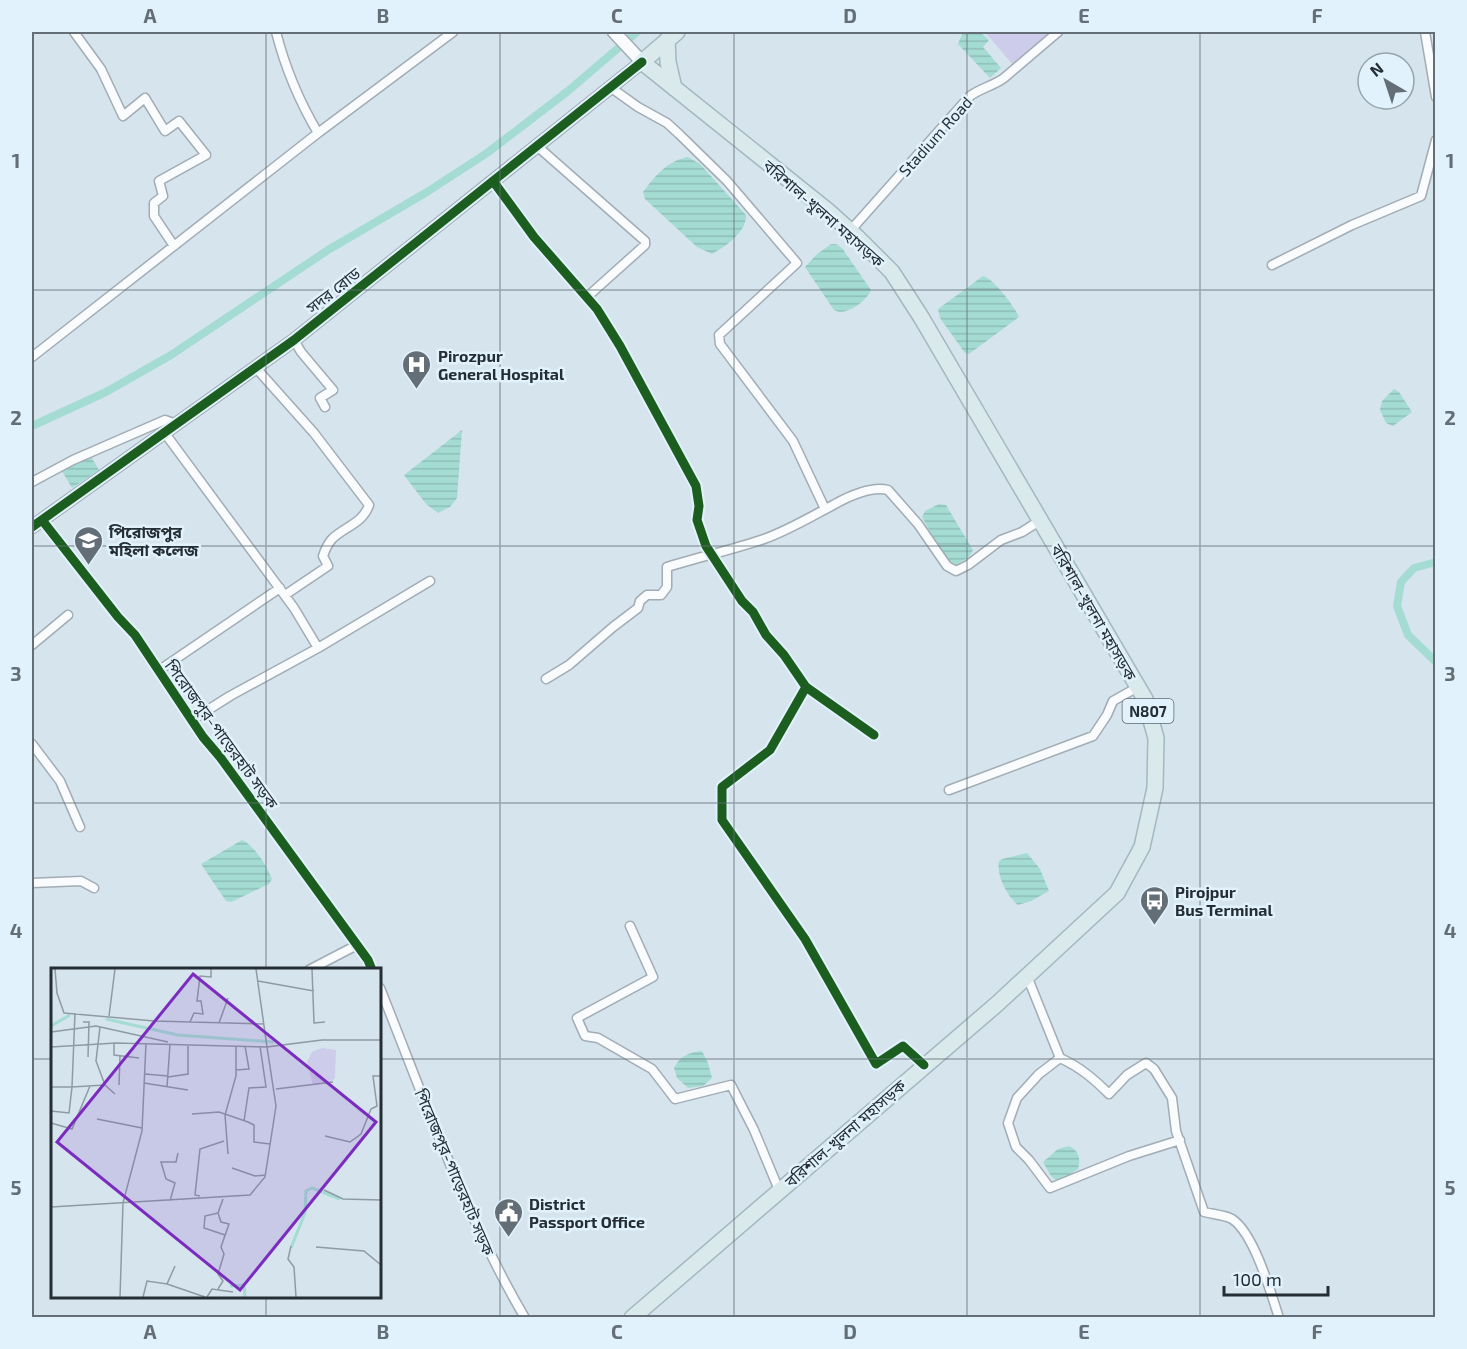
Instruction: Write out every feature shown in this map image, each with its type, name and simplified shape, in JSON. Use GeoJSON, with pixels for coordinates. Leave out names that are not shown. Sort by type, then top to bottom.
{"type":"FeatureCollection","features":[{"type":"Feature","properties":{"kind":"highway"},"geometry":{"type":"LineString","coordinates":[[637,57],[672,36]]}},
{"type":"Feature","properties":{"kind":"highway"},"geometry":{"type":"LineString","coordinates":[[672,36],[668,62],[674,88]]}},
{"type":"Feature","properties":{"kind":"highway","name":"বরিশাল-খুলনা মহাসড়ক"},"geometry":{"type":"LineString","coordinates":[[632,1317],[1028,976],[1117,893],[1142,847],[1155,788],[1156,738],[1145,699],[921,317],[897,281],[875,255],[828,211],[637,57]]}},
{"type":"Feature","properties":{"kind":"street"},"geometry":{"type":"LineString","coordinates":[[74,32],[101,69],[123,116],[145,98],[165,131],[179,121],[206,155],[159,181],[163,196],[154,203],[154,216],[174,246]]}},
{"type":"Feature","properties":{"kind":"street"},"geometry":{"type":"LineString","coordinates":[[276,32],[292,82],[318,133]]}},
{"type":"Feature","properties":{"kind":"street"},"geometry":{"type":"LineString","coordinates":[[32,357],[318,133],[453,32]]}},
{"type":"Feature","properties":{"kind":"street"},"geometry":{"type":"LineString","coordinates":[[614,32],[637,57]]}},
{"type":"Feature","properties":{"kind":"street","name":"Stadium Road"},"geometry":{"type":"LineString","coordinates":[[850,231],[970,96],[1004,78],[1058,32]]}},
{"type":"Feature","properties":{"kind":"street"},"geometry":{"type":"LineString","coordinates":[[1425,32],[1436,97]]}},
{"type":"Feature","properties":{"kind":"street","name":"সদর রোড"},"geometry":{"type":"LineString","coordinates":[[37,524],[294,340],[610,87],[637,57]]}},
{"type":"Feature","properties":{"kind":"street"},"geometry":{"type":"LineString","coordinates":[[610,87],[638,107],[668,123],[727,181],[797,262],[719,335],[720,344],[793,441],[825,509]]}},
{"type":"Feature","properties":{"kind":"street"},"geometry":{"type":"LineString","coordinates":[[1272,265],[1352,225],[1421,196],[1436,140]]}},
{"type":"Feature","properties":{"kind":"street"},"geometry":{"type":"LineString","coordinates":[[537,146],[645,241],[645,245],[587,297]]}},
{"type":"Feature","properties":{"kind":"street"},"geometry":{"type":"LineString","coordinates":[[493,182],[534,237],[587,297],[608,326],[696,486],[699,506],[697,519],[711,556],[742,601],[753,612],[766,635],[784,655],[806,687],[874,735]]}},
{"type":"Feature","properties":{"kind":"street"},"geometry":{"type":"LineString","coordinates":[[294,340],[301,352],[333,390],[320,398],[325,407]]}},
{"type":"Feature","properties":{"kind":"street"},"geometry":{"type":"LineString","coordinates":[[158,671],[282,592],[328,566],[323,556],[326,548],[333,538],[359,521],[369,505],[314,434],[256,368]]}},
{"type":"Feature","properties":{"kind":"street"},"geometry":{"type":"LineString","coordinates":[[32,482],[73,460],[165,420],[176,424]]}},
{"type":"Feature","properties":{"kind":"street"},"geometry":{"type":"LineString","coordinates":[[164,432],[282,592],[318,648]]}},
{"type":"Feature","properties":{"kind":"street"},"geometry":{"type":"LineString","coordinates":[[546,679],[569,665],[638,608],[640,601],[647,595],[661,595],[667,587],[667,567],[711,556],[788,529],[846,498],[866,492],[888,490],[918,524],[948,566],[956,571],[968,565],[1001,540],[1022,532],[1041,520]]}},
{"type":"Feature","properties":{"kind":"street","name":"পিরোজপুর-পাড়েরহাট সড়ক"},"geometry":{"type":"LineString","coordinates":[[37,524],[135,635],[192,720],[368,960],[372,968]]}},
{"type":"Feature","properties":{"kind":"street"},"geometry":{"type":"LineString","coordinates":[[192,720],[230,696],[318,648],[430,580]]}},
{"type":"Feature","properties":{"kind":"street"},"geometry":{"type":"LineString","coordinates":[[32,645],[68,615]]}},
{"type":"Feature","properties":{"kind":"street"},"geometry":{"type":"LineString","coordinates":[[806,687],[770,750],[722,788],[722,820],[805,939],[876,1064],[903,1046],[924,1065]]}},
{"type":"Feature","properties":{"kind":"street"},"geometry":{"type":"LineString","coordinates":[[949,790],[1093,736],[1113,701],[1138,687]]}},
{"type":"Feature","properties":{"kind":"street"},"geometry":{"type":"LineString","coordinates":[[32,744],[60,781],[80,827]]}},
{"type":"Feature","properties":{"kind":"street"},"geometry":{"type":"LineString","coordinates":[[32,884],[81,881],[94,888]]}},
{"type":"Feature","properties":{"kind":"street"},"geometry":{"type":"LineString","coordinates":[[630,926],[653,977],[577,1018],[585,1036],[598,1038],[652,1069],[675,1099],[731,1085],[754,1130],[779,1190]]}},
{"type":"Feature","properties":{"kind":"street"},"geometry":{"type":"LineString","coordinates":[[311,968],[357,945]]}},
{"type":"Feature","properties":{"kind":"street"},"geometry":{"type":"LineString","coordinates":[[1028,976],[1060,1058],[1094,1079],[1109,1094],[1127,1075],[1146,1063],[1154,1069],[1172,1098],[1176,1131],[1204,1212],[1231,1219],[1246,1234],[1267,1282],[1278,1317]]}},
{"type":"Feature","properties":{"kind":"street","name":"পিরোজপুর-পাড়েরহাট সড়ক"},"geometry":{"type":"LineString","coordinates":[[381,991],[458,1186],[493,1259],[525,1317]]}},
{"type":"Feature","properties":{"kind":"street"},"geometry":{"type":"LineString","coordinates":[[1060,1058],[1039,1074],[1017,1098],[1008,1123],[1016,1147],[1050,1188],[1130,1156],[1180,1140]]}},
{"type":"Feature","properties":{"kind":"shaded area"},"geometry":{"type":"Polygon","coordinates":[[[963,32],[980,32],[989,40],[983,47],[1001,68],[990,78],[958,44],[963,32]]]}},
{"type":"Feature","properties":{"kind":"shaded area"},"geometry":{"type":"Polygon","coordinates":[[[985,32],[1051,32],[1014,66],[985,32]]]}},
{"type":"Feature","properties":{"kind":"shaded area"},"geometry":{"type":"Polygon","coordinates":[[[688,157],[700,164],[746,215],[739,233],[712,254],[697,247],[645,199],[643,192],[668,166],[688,157]]]}},
{"type":"Feature","properties":{"kind":"shaded area"},"geometry":{"type":"Polygon","coordinates":[[[831,244],[842,248],[871,290],[860,303],[844,312],[834,310],[805,267],[831,244]]]}},
{"type":"Feature","properties":{"kind":"shaded area"},"geometry":{"type":"Polygon","coordinates":[[[983,276],[1003,294],[1019,317],[969,354],[965,353],[940,318],[938,309],[983,276]]]}},
{"type":"Feature","properties":{"kind":"shaded area"},"geometry":{"type":"Polygon","coordinates":[[[1394,389],[1399,392],[1412,412],[1393,426],[1386,423],[1380,410],[1382,401],[1394,389]]]}},
{"type":"Feature","properties":{"kind":"shaded area"},"geometry":{"type":"Polygon","coordinates":[[[462,430],[457,498],[450,507],[438,513],[426,504],[404,475],[462,430]]]}},
{"type":"Feature","properties":{"kind":"shaded area"},"geometry":{"type":"Polygon","coordinates":[[[90,455],[99,470],[72,488],[62,471],[90,455]]]}},
{"type":"Feature","properties":{"kind":"shaded area"},"geometry":{"type":"Polygon","coordinates":[[[939,504],[946,505],[973,550],[969,557],[956,565],[941,551],[922,517],[925,511],[939,504]]]}},
{"type":"Feature","properties":{"kind":"shaded area"},"geometry":{"type":"Polygon","coordinates":[[[242,840],[260,857],[272,879],[269,884],[231,902],[226,901],[201,864],[242,840]]]}},
{"type":"Feature","properties":{"kind":"shaded area"},"geometry":{"type":"Polygon","coordinates":[[[1027,853],[1040,869],[1049,891],[1018,905],[1003,885],[999,873],[999,861],[1027,853]]]}},
{"type":"Feature","properties":{"kind":"shaded area"},"geometry":{"type":"Polygon","coordinates":[[[702,1051],[712,1078],[703,1086],[688,1088],[677,1078],[674,1068],[685,1056],[702,1051]]]}},
{"type":"Feature","properties":{"kind":"shaded area"},"geometry":{"type":"Polygon","coordinates":[[[1069,1146],[1078,1155],[1078,1169],[1063,1179],[1056,1180],[1043,1162],[1058,1149],[1069,1146]]]}},
{"type":"Feature","properties":{"kind":"waterway"},"geometry":{"type":"LineString","coordinates":[[32,426],[106,392],[171,355],[328,250],[427,192],[487,153],[568,91],[637,32]]}},
{"type":"Feature","properties":{"kind":"waterway"},"geometry":{"type":"LineString","coordinates":[[1436,562],[1414,568],[1401,582],[1397,606],[1408,635],[1436,662]]}},
{"type":"Feature","properties":{"kind":"cycle path"},"geometry":{"type":"LineString","coordinates":[[32,527],[294,340],[642,62]]}},
{"type":"Feature","properties":{"kind":"cycle path"},"geometry":{"type":"LineString","coordinates":[[493,181],[534,237],[597,309],[620,346],[696,486],[699,506],[697,520],[706,546],[742,601],[753,612],[766,635],[784,655],[806,687],[874,735]]}},
{"type":"Feature","properties":{"kind":"cycle path"},"geometry":{"type":"LineString","coordinates":[[42,520],[118,617],[135,635],[203,737],[368,960],[371,968]]}},
{"type":"Feature","properties":{"kind":"cycle path"},"geometry":{"type":"LineString","coordinates":[[806,687],[770,750],[722,787],[722,820],[805,939],[876,1064],[903,1046],[924,1065]]}},
{"type":"Feature","properties":{"kind":"place","name":"Pirozpur General Hospital"},"geometry":{"type":"Point","coordinates":[417,390]}},
{"type":"Feature","properties":{"kind":"place","name":"পিরোজপুর মহিলা কলেজ"},"geometry":{"type":"Point","coordinates":[88,566]}},
{"type":"Feature","properties":{"kind":"place","name":"Pirojpur Bus Terminal"},"geometry":{"type":"Point","coordinates":[1154,926]}},
{"type":"Feature","properties":{"kind":"place","name":"District Passport Office"},"geometry":{"type":"Point","coordinates":[508,1238]}}]}
